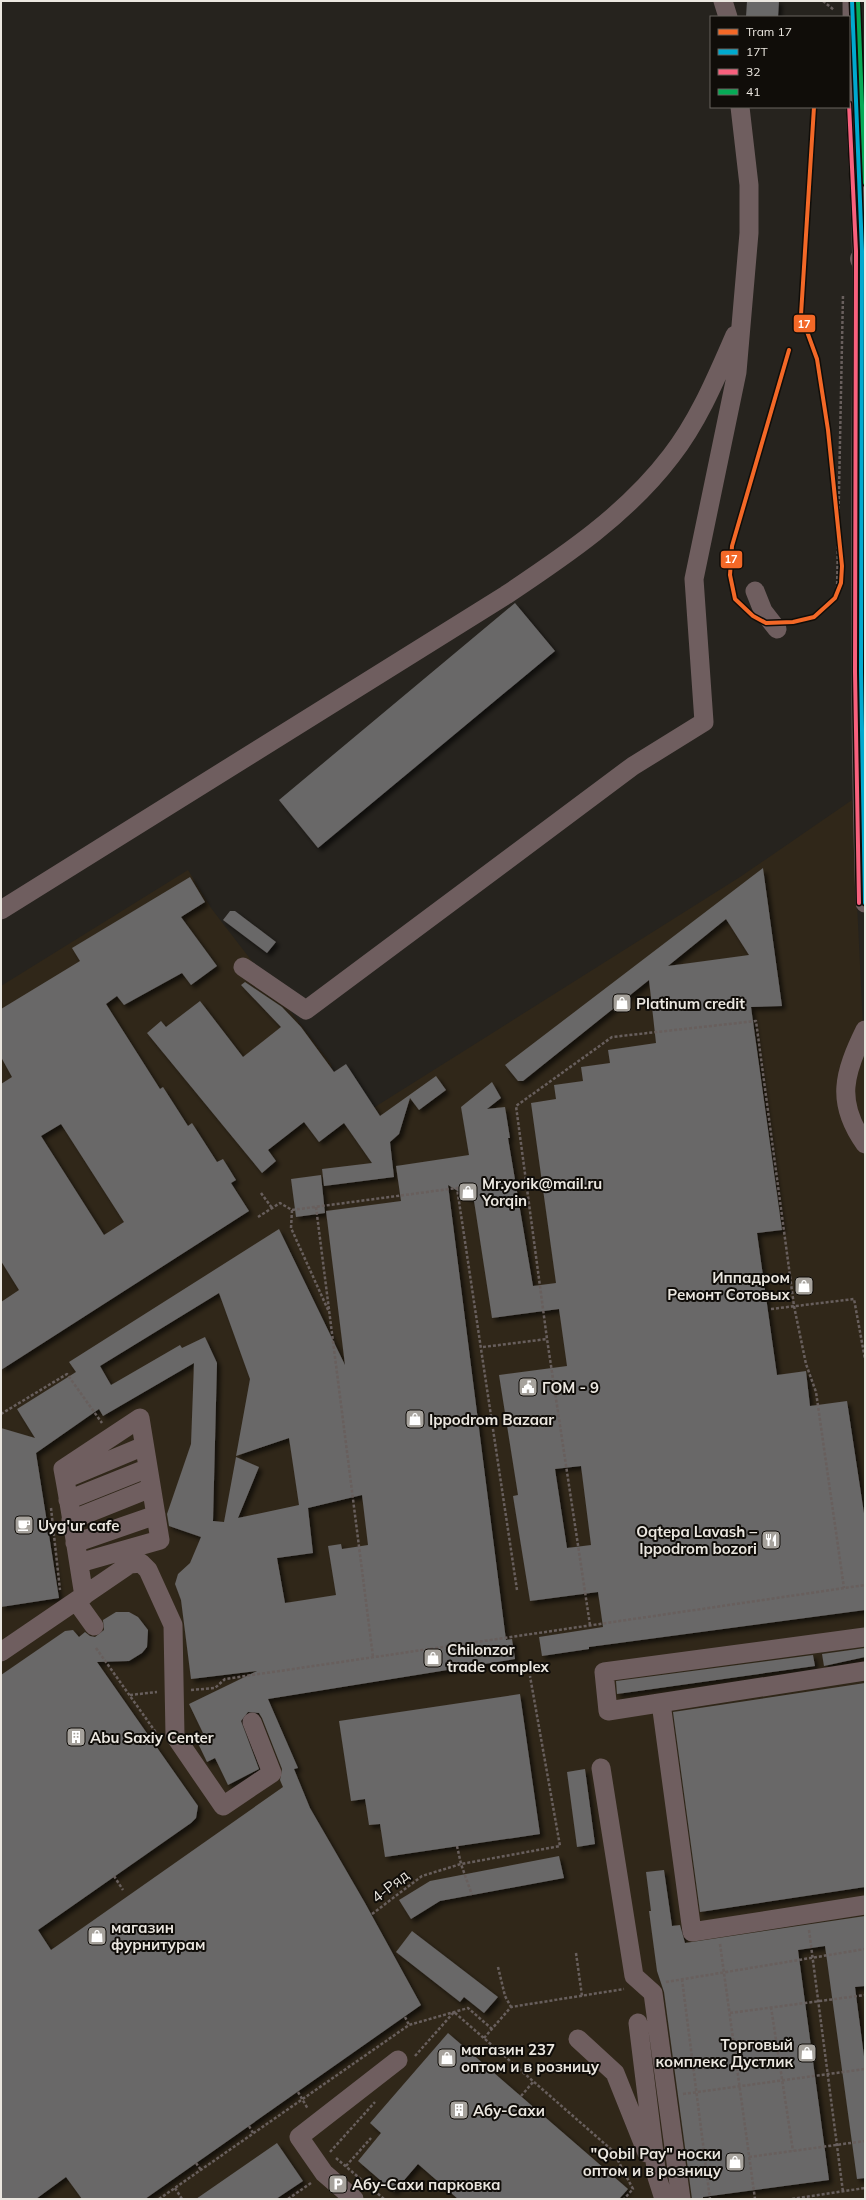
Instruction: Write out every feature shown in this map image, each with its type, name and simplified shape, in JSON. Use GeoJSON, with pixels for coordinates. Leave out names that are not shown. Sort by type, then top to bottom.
{"type":"FeatureCollection","features":[{"type":"Feature","properties":{"kind":"street"},"geometry":{"type":"LineString","coordinates":[[723,1],[728,16]]}},
{"type":"Feature","properties":{"kind":"street"},"geometry":{"type":"LineString","coordinates":[[850,40],[852,53],[863,263],[860,636],[865,903]]}},
{"type":"Feature","properties":{"kind":"street"},"geometry":{"type":"LineString","coordinates":[[243,967],[306,1010],[633,766],[704,722],[694,579],[737,372],[749,233],[749,185],[740,108]]}},
{"type":"Feature","properties":{"kind":"street"},"geometry":{"type":"LineString","coordinates":[[1,910],[506,595],[570,552],[626,506],[650,482],[673,454],[712,388],[741,321]]}},
{"type":"Feature","properties":{"kind":"street"},"geometry":{"type":"LineString","coordinates":[[755,591],[763,611],[777,629]]}},
{"type":"Feature","properties":{"kind":"street"},"geometry":{"type":"LineString","coordinates":[[865,1030],[850,1065],[844,1095],[853,1126],[865,1144]]}},
{"type":"Feature","properties":{"kind":"street"},"geometry":{"type":"LineString","coordinates":[[79,1564],[160,1540],[140,1418],[63,1469],[79,1564],[80,1598],[94,1626]]}},
{"type":"Feature","properties":{"kind":"street"},"geometry":{"type":"LineString","coordinates":[[65,1479],[144,1446]]}},
{"type":"Feature","properties":{"kind":"street"},"geometry":{"type":"LineString","coordinates":[[68,1500],[148,1468]]}},
{"type":"Feature","properties":{"kind":"street"},"geometry":{"type":"LineString","coordinates":[[71,1520],[151,1488]]}},
{"type":"Feature","properties":{"kind":"street"},"geometry":{"type":"LineString","coordinates":[[75,1542],[156,1515]]}},
{"type":"Feature","properties":{"kind":"street"},"geometry":{"type":"LineString","coordinates":[[1,1652],[130,1564],[136,1562],[146,1566],[173,1626],[175,1736],[223,1806],[272,1773],[252,1722]]}},
{"type":"Feature","properties":{"kind":"street"},"geometry":{"type":"LineString","coordinates":[[865,1636],[604,1672],[608,1711],[865,1671]]}},
{"type":"Feature","properties":{"kind":"street"},"geometry":{"type":"LineString","coordinates":[[661,1703],[692,1932],[865,1905]]}},
{"type":"Feature","properties":{"kind":"street"},"geometry":{"type":"LineString","coordinates":[[601,1768],[634,1976],[653,1993],[681,2199]]}},
{"type":"Feature","properties":{"kind":"street"},"geometry":{"type":"LineString","coordinates":[[638,2023],[657,2177]]}},
{"type":"Feature","properties":{"kind":"street"},"geometry":{"type":"LineString","coordinates":[[578,2039],[615,2074],[657,2177],[664,2199]]}},
{"type":"Feature","properties":{"kind":"street"},"geometry":{"type":"LineString","coordinates":[[354,2199],[324,2173],[299,2137],[398,2060]]}},
{"type":"Feature","properties":{"kind":"path"},"geometry":{"type":"LineString","coordinates":[[823,1],[845,7]]}},
{"type":"Feature","properties":{"kind":"path"},"geometry":{"type":"LineString","coordinates":[[836,590],[843,292]]}},
{"type":"Feature","properties":{"kind":"path"},"geometry":{"type":"LineString","coordinates":[[590,1625],[548,1339],[516,1106],[612,1037],[756,1021],[794,1306],[806,1364],[816,1392],[844,1588]]}},
{"type":"Feature","properties":{"kind":"path"},"geometry":{"type":"LineString","coordinates":[[258,1217],[280,1202],[292,1210],[457,1188],[518,1590]]}},
{"type":"Feature","properties":{"kind":"path"},"geometry":{"type":"LineString","coordinates":[[261,1193],[272,1208]]}},
{"type":"Feature","properties":{"kind":"path"},"geometry":{"type":"LineString","coordinates":[[316,1207],[373,1657]]}},
{"type":"Feature","properties":{"kind":"path"},"geometry":{"type":"LineString","coordinates":[[292,1210],[291,1228],[330,1314]]}},
{"type":"Feature","properties":{"kind":"path"},"geometry":{"type":"LineString","coordinates":[[771,1310],[854,1299],[865,1359]]}},
{"type":"Feature","properties":{"kind":"path"},"geometry":{"type":"LineString","coordinates":[[482,1347],[548,1339]]}},
{"type":"Feature","properties":{"kind":"path"},"geometry":{"type":"LineString","coordinates":[[1,1414],[67,1374],[102,1423]]}},
{"type":"Feature","properties":{"kind":"path"},"geometry":{"type":"LineString","coordinates":[[50,1505],[60,1591]]}},
{"type":"Feature","properties":{"kind":"path"},"geometry":{"type":"LineString","coordinates":[[215,1688],[225,1679],[865,1585]]}},
{"type":"Feature","properties":{"kind":"path"},"geometry":{"type":"LineString","coordinates":[[461,1864],[560,1846],[530,1676]]}},
{"type":"Feature","properties":{"kind":"path"},"geometry":{"type":"LineString","coordinates":[[457,1846],[461,1864],[472,1895]]}},
{"type":"Feature","properties":{"kind":"path","name":"4-Ряд"},"geometry":{"type":"LineString","coordinates":[[372,1914],[422,1876],[461,1864]]}},
{"type":"Feature","properties":{"kind":"path"},"geometry":{"type":"LineString","coordinates":[[114,1876],[123,1890]]}},
{"type":"Feature","properties":{"kind":"path"},"geometry":{"type":"LineString","coordinates":[[807,1914],[843,2192]]}},
{"type":"Feature","properties":{"kind":"path"},"geometry":{"type":"LineString","coordinates":[[718,1928],[755,2199]]}},
{"type":"Feature","properties":{"kind":"path"},"geometry":{"type":"LineString","coordinates":[[484,2038],[511,2007],[865,1949]]}},
{"type":"Feature","properties":{"kind":"path"},"geometry":{"type":"LineString","coordinates":[[576,1953],[582,1996]]}},
{"type":"Feature","properties":{"kind":"path"},"geometry":{"type":"LineString","coordinates":[[498,1967],[505,1996],[511,2007]]}},
{"type":"Feature","properties":{"kind":"path"},"geometry":{"type":"LineString","coordinates":[[682,1979],[710,2199]]}},
{"type":"Feature","properties":{"kind":"path"},"geometry":{"type":"LineString","coordinates":[[730,2013],[865,1994]]}},
{"type":"Feature","properties":{"kind":"path"},"geometry":{"type":"LineString","coordinates":[[771,2007],[793,2151]]}},
{"type":"Feature","properties":{"kind":"path"},"geometry":{"type":"LineString","coordinates":[[160,2199],[409,2025],[468,2008],[492,2029]]}},
{"type":"Feature","properties":{"kind":"path"},"geometry":{"type":"LineString","coordinates":[[454,2012],[613,2151],[633,2188],[624,2199]]}},
{"type":"Feature","properties":{"kind":"path"},"geometry":{"type":"LineString","coordinates":[[404,2017],[409,2025]]}},
{"type":"Feature","properties":{"kind":"path"},"geometry":{"type":"LineString","coordinates":[[667,2096],[865,2069]]}},
{"type":"Feature","properties":{"kind":"path"},"geometry":{"type":"LineString","coordinates":[[521,2096],[534,2082]]}},
{"type":"Feature","properties":{"kind":"path"},"geometry":{"type":"LineString","coordinates":[[298,2092],[303,2099]]}},
{"type":"Feature","properties":{"kind":"path"},"geometry":{"type":"LineString","coordinates":[[249,2126],[253,2133]]}},
{"type":"Feature","properties":{"kind":"path"},"geometry":{"type":"LineString","coordinates":[[346,2166],[371,2138]]}},
{"type":"Feature","properties":{"kind":"path"},"geometry":{"type":"LineString","coordinates":[[749,2157],[865,2141]]}},
{"type":"Feature","properties":{"kind":"path"},"geometry":{"type":"LineString","coordinates":[[330,2152],[384,2199]]}},
{"type":"Feature","properties":{"kind":"path"},"geometry":{"type":"LineString","coordinates":[[196,2163],[201,2170]]}},
{"type":"Feature","properties":{"kind":"path"},"geometry":{"type":"LineString","coordinates":[[288,2199],[324,2173]]}},
{"type":"Feature","properties":{"kind":"path"},"geometry":{"type":"LineString","coordinates":[[175,2188],[182,2199]]}},
{"type":"Feature","properties":{"kind":"path"},"geometry":{"type":"LineString","coordinates":[[792,2199],[865,2188]]}},
{"type":"Feature","properties":{"kind":"shaded area","name":"Chilonzor trade complex"},"geometry":{"type":"Polygon","coordinates":[[[852,800],[865,1068],[865,2199],[1,2199],[1,986],[188,870],[211,908],[331,1064],[335,1080],[359,1117],[740,877],[852,800]]]}},
{"type":"Feature","properties":{"kind":"building"},"geometry":{"type":"Polygon","coordinates":[[[747,1],[779,1],[778,16],[746,16],[747,1]]]}},
{"type":"Feature","properties":{"kind":"building"},"geometry":{"type":"Polygon","coordinates":[[[515,603],[555,651],[318,848],[279,800],[515,603]]]}},
{"type":"Feature","properties":{"kind":"building"},"geometry":{"type":"Polygon","coordinates":[[[763,868],[782,1006],[751,1007],[782,1230],[757,1233],[777,1375],[806,1371],[810,1406],[847,1401],[865,1520],[865,1610],[589,1647],[589,1649],[542,1656],[539,1637],[603,1627],[598,1592],[530,1601],[513,1496],[518,1495],[499,1375],[567,1366],[559,1309],[492,1318],[474,1201],[448,1185],[506,1640],[512,1639],[515,1659],[268,1699],[298,1768],[294,1769],[310,1808],[365,1903],[421,2005],[145,2199],[82,2199],[66,2177],[36,2199],[1,2199],[1,1675],[65,1631],[73,1630],[79,1637],[85,1632],[90,1636],[95,1637],[104,1630],[103,1620],[116,1612],[129,1612],[138,1617],[148,1630],[147,1647],[142,1653],[129,1661],[97,1662],[198,1806],[196,1818],[191,1823],[38,1930],[51,1950],[283,1787],[280,1780],[282,1769],[259,1713],[248,1712],[241,1721],[259,1769],[228,1785],[215,1758],[207,1762],[195,1737],[203,1733],[189,1704],[257,1671],[191,1679],[181,1600],[175,1584],[178,1574],[190,1563],[201,1537],[169,1526],[167,1514],[191,1444],[194,1363],[103,1416],[99,1409],[36,1453],[59,1598],[1,1607],[1,1428],[35,1438],[17,1409],[76,1372],[69,1362],[279,1229],[345,1365],[326,1211],[401,1201],[396,1166],[469,1155],[461,1107],[492,1082],[501,1098],[487,1109],[505,1107],[510,1138],[508,1138],[533,1286],[556,1283],[531,1103],[556,1099],[554,1085],[583,1081],[581,1067],[610,1063],[608,1050],[656,1043],[649,980],[523,1081],[518,1081],[505,1065],[763,868]],[[726,919],[668,966],[749,955],[726,919]],[[219,1293],[100,1366],[111,1385],[180,1345],[182,1348],[205,1337],[217,1363],[213,1521],[224,1522],[236,1457],[259,1467],[238,1518],[299,1505],[289,1438],[236,1456],[250,1379],[219,1293]],[[581,1466],[555,1469],[567,1548],[591,1545],[581,1466]],[[362,1495],[308,1508],[313,1553],[277,1558],[285,1603],[336,1595],[328,1546],[341,1544],[342,1549],[368,1545],[362,1495]]]}},
{"type":"Feature","properties":{"kind":"building"},"geometry":{"type":"Polygon","coordinates":[[[190,877],[205,902],[181,917],[217,966],[191,985],[182,973],[124,1005],[117,996],[106,1004],[160,1089],[163,1087],[188,1126],[192,1123],[217,1162],[223,1159],[236,1180],[231,1183],[249,1211],[1,1370],[1,1302],[19,1290],[1,1261],[1,1084],[12,1077],[1,1057],[1,1009],[80,961],[72,948],[190,877]],[[61,1124],[41,1136],[104,1235],[124,1222],[61,1124]]]}},
{"type":"Feature","properties":{"kind":"building"},"geometry":{"type":"Polygon","coordinates":[[[230,911],[235,911],[276,942],[267,953],[223,920],[230,911]]]}},
{"type":"Feature","properties":{"kind":"building"},"geometry":{"type":"Polygon","coordinates":[[[245,982],[282,1007],[301,1027],[334,1072],[346,1064],[380,1116],[436,1076],[446,1090],[419,1110],[410,1098],[399,1134],[390,1142],[394,1177],[324,1186],[322,1169],[372,1163],[344,1123],[319,1142],[304,1122],[268,1150],[276,1161],[262,1173],[147,1033],[161,1021],[166,1027],[200,1001],[243,1057],[281,1027],[241,985],[245,982]]]}},
{"type":"Feature","properties":{"kind":"building"},"geometry":{"type":"Polygon","coordinates":[[[321,1175],[325,1213],[296,1217],[291,1179],[321,1175]]]}},
{"type":"Feature","properties":{"kind":"building"},"geometry":{"type":"Polygon","coordinates":[[[865,1648],[865,1657],[824,1666],[822,1654],[865,1648]]]}},
{"type":"Feature","properties":{"kind":"building"},"geometry":{"type":"Polygon","coordinates":[[[813,1655],[815,1666],[617,1694],[616,1681],[813,1655]]]}},
{"type":"Feature","properties":{"kind":"building"},"geometry":{"type":"Polygon","coordinates":[[[865,1683],[865,1887],[700,1912],[673,1712],[865,1683]]]}},
{"type":"Feature","properties":{"kind":"building"},"geometry":{"type":"Polygon","coordinates":[[[520,1694],[540,1834],[385,1857],[380,1824],[369,1825],[365,1799],[351,1801],[339,1721],[520,1694]]]}},
{"type":"Feature","properties":{"kind":"building"},"geometry":{"type":"Polygon","coordinates":[[[585,1769],[595,1844],[577,1847],[567,1772],[585,1769]]]}},
{"type":"Feature","properties":{"kind":"building"},"geometry":{"type":"Polygon","coordinates":[[[559,1856],[564,1878],[440,1901],[411,1919],[399,1900],[430,1881],[559,1856]]]}},
{"type":"Feature","properties":{"kind":"building"},"geometry":{"type":"Polygon","coordinates":[[[664,1870],[672,1926],[680,1925],[685,1943],[865,1916],[865,1986],[855,1987],[865,2064],[865,2178],[857,2179],[825,1946],[798,1950],[829,2180],[703,2197],[703,2199],[692,2199],[664,1992],[657,1971],[649,1911],[651,1911],[646,1872],[664,1870]]]}},
{"type":"Feature","properties":{"kind":"building"},"geometry":{"type":"Polygon","coordinates":[[[412,1931],[498,1997],[484,2013],[464,1997],[460,2002],[396,1952],[412,1931]]]}},
{"type":"Feature","properties":{"kind":"building","name":"Абу-Сахи"},"geometry":{"type":"Polygon","coordinates":[[[448,2033],[628,2189],[619,2199],[458,2199],[418,2164],[394,2192],[358,2161],[381,2133],[370,2123],[448,2033]]]}},
{"type":"Feature","properties":{"kind":"building"},"geometry":{"type":"Polygon","coordinates":[[[277,2143],[303,2181],[276,2199],[196,2199],[277,2143]]]}},
{"type":"Feature","properties":{"kind":"tram line","name":"17"},"geometry":{"type":"LineString","coordinates":[[789,350],[732,546],[730,575],[735,599],[753,616],[766,623],[793,622],[814,617],[835,598],[841,583],[842,566],[828,430],[817,359],[801,315],[814,108]]}},
{"type":"Feature","properties":{"kind":"transit line","name":"17T"},"geometry":{"type":"LineString","coordinates":[[852,1],[862,251],[861,672],[865,903]]}},
{"type":"Feature","properties":{"kind":"transit line","name":"41"},"geometry":{"type":"LineString","coordinates":[[858,1],[865,183]]}},
{"type":"Feature","properties":{"kind":"transit line","name":"32"},"geometry":{"type":"LineString","coordinates":[[849,108],[856,251],[855,672],[859,903]]}},
{"type":"Feature","properties":{"kind":"place","name":"Platinum credit"},"geometry":{"type":"Point","coordinates":[622,1003]}},
{"type":"Feature","properties":{"kind":"place","name":"Mr.yorik@mail.ru Yorqin"},"geometry":{"type":"Point","coordinates":[468,1192]}},
{"type":"Feature","properties":{"kind":"place","name":"Иппадром Ремонт Сотовых"},"geometry":{"type":"Point","coordinates":[804,1286]}},
{"type":"Feature","properties":{"kind":"place","name":"ГОМ - 9"},"geometry":{"type":"Point","coordinates":[528,1387]}},
{"type":"Feature","properties":{"kind":"place","name":"Ippodrom Bazaar"},"geometry":{"type":"Point","coordinates":[415,1419]}},
{"type":"Feature","properties":{"kind":"place","name":"Uyg'ur cafe"},"geometry":{"type":"Point","coordinates":[24,1525]}},
{"type":"Feature","properties":{"kind":"place","name":"Oqtepa Lavash – Ippodrom bozori"},"geometry":{"type":"Point","coordinates":[771,1540]}},
{"type":"Feature","properties":{"kind":"place","name":"Chilonzor trade complex"},"geometry":{"type":"Point","coordinates":[433,1658]}},
{"type":"Feature","properties":{"kind":"place","name":"Abu Saxiy Center"},"geometry":{"type":"Point","coordinates":[76,1737]}},
{"type":"Feature","properties":{"kind":"place","name":"магазин фурнитурам"},"geometry":{"type":"Point","coordinates":[97,1936]}},
{"type":"Feature","properties":{"kind":"place","name":"Торговый комплекс Дустлик"},"geometry":{"type":"Point","coordinates":[807,2053]}},
{"type":"Feature","properties":{"kind":"place","name":"магазин 237 оптом и в розницу"},"geometry":{"type":"Point","coordinates":[447,2058]}},
{"type":"Feature","properties":{"kind":"place","name":"Абу-Сахи"},"geometry":{"type":"Point","coordinates":[459,2110]}},
{"type":"Feature","properties":{"kind":"place","name":"\"Qobil Pay\" носки оптом и в розницу"},"geometry":{"type":"Point","coordinates":[735,2162]}},
{"type":"Feature","properties":{"kind":"place","name":"Абу-Сахи парковка"},"geometry":{"type":"Point","coordinates":[338,2184]}}]}
